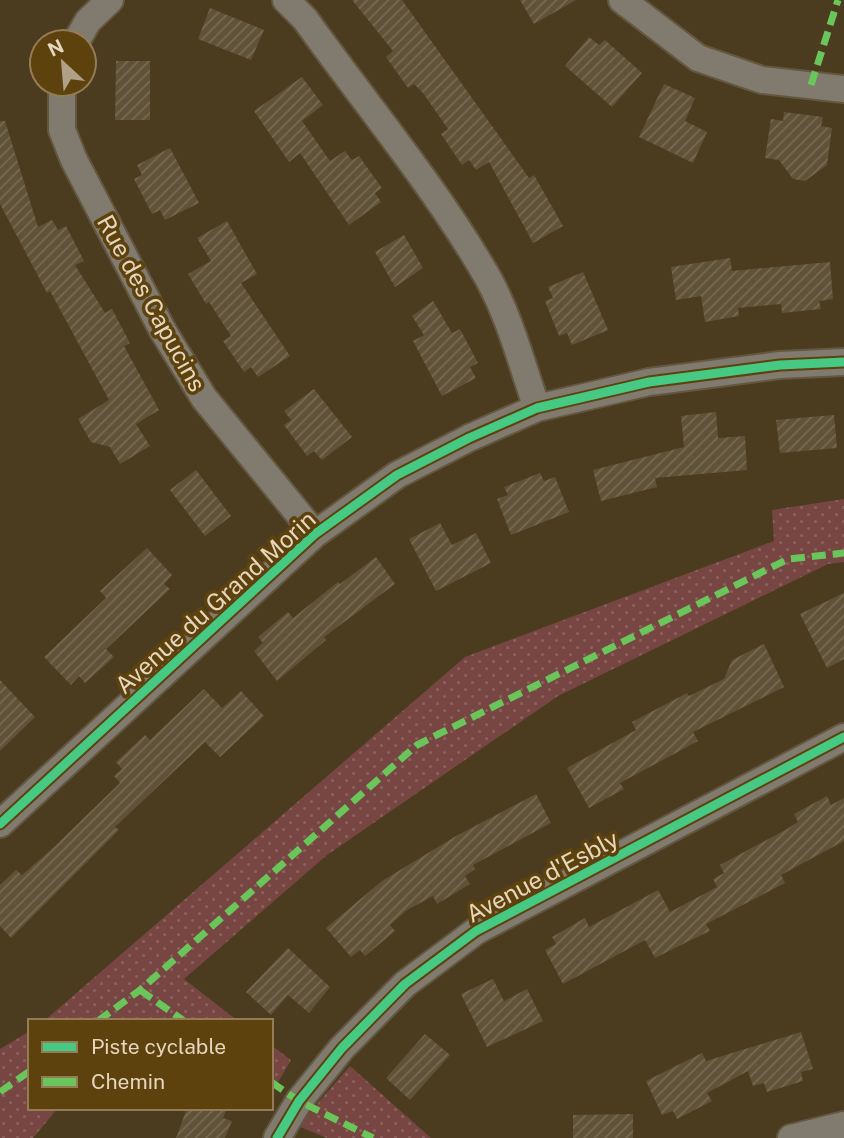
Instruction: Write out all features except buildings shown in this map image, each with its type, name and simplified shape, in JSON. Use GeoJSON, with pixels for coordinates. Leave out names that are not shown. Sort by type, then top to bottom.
{"type":"FeatureCollection","features":[{"type":"Feature","properties":{"kind":"street"},"geometry":{"type":"LineString","coordinates":[[84,28],[110,0]]}},
{"type":"Feature","properties":{"kind":"street"},"geometry":{"type":"LineString","coordinates":[[286,0],[313,30],[453,224],[489,280],[511,331],[537,408]]}},
{"type":"Feature","properties":{"kind":"street"},"geometry":{"type":"LineString","coordinates":[[622,0],[698,58],[762,80],[844,89]]}},
{"type":"Feature","properties":{"kind":"street","name":"Rue des Capucins"},"geometry":{"type":"LineString","coordinates":[[62,98],[62,130],[74,160],[163,331],[204,398],[315,534]]}},
{"type":"Feature","properties":{"kind":"street","name":"Avenue du Grand Morin"},"geometry":{"type":"LineString","coordinates":[[3,816],[315,534],[397,475],[468,438],[537,408],[649,382],[780,365],[844,362]]}},
{"type":"Feature","properties":{"kind":"street","name":"Avenue d'Esbly"},"geometry":{"type":"LineString","coordinates":[[277,1138],[299,1101],[342,1048],[405,984],[476,932],[844,737]]}},
{"type":"Feature","properties":{"kind":"street"},"geometry":{"type":"LineString","coordinates":[[791,1138],[844,1125]]}},
{"type":"Feature","properties":{"kind":"shaded area"},"geometry":{"type":"Polygon","coordinates":[[[844,499],[844,562],[828,564],[558,696],[327,855],[184,979],[235,1019],[46,1019],[465,657],[774,541],[772,510],[844,499]]]}},
{"type":"Feature","properties":{"kind":"shaded area"},"geometry":{"type":"Polygon","coordinates":[[[28,1032],[28,1110],[56,1110],[33,1138],[0,1138],[0,1049],[28,1032]]]}},
{"type":"Feature","properties":{"kind":"shaded area"},"geometry":{"type":"Polygon","coordinates":[[[273,1046],[291,1060],[273,1091],[273,1046]]]}},
{"type":"Feature","properties":{"kind":"shaded area"},"geometry":{"type":"Polygon","coordinates":[[[350,1066],[431,1138],[327,1138],[298,1126],[350,1066]]]}},
{"type":"Feature","properties":{"kind":"marked path"},"geometry":{"type":"LineString","coordinates":[[811,85],[838,0]]}},
{"type":"Feature","properties":{"kind":"marked path"},"geometry":{"type":"LineString","coordinates":[[101,1019],[140,990],[417,745],[788,559],[844,553]]}},
{"type":"Feature","properties":{"kind":"marked path"},"geometry":{"type":"LineString","coordinates":[[140,990],[181,1019]]}},
{"type":"Feature","properties":{"kind":"marked path"},"geometry":{"type":"LineString","coordinates":[[0,1092],[28,1072]]}},
{"type":"Feature","properties":{"kind":"marked path"},"geometry":{"type":"LineString","coordinates":[[273,1083],[299,1101],[373,1138]]}},
{"type":"Feature","properties":{"kind":"cycle path"},"geometry":{"type":"LineString","coordinates":[[0,824],[315,534],[397,475],[469,438],[537,408],[649,382],[780,365],[844,362]]}},
{"type":"Feature","properties":{"kind":"cycle path"},"geometry":{"type":"LineString","coordinates":[[277,1138],[299,1101],[342,1048],[405,984],[476,931],[844,737]]}}]}
